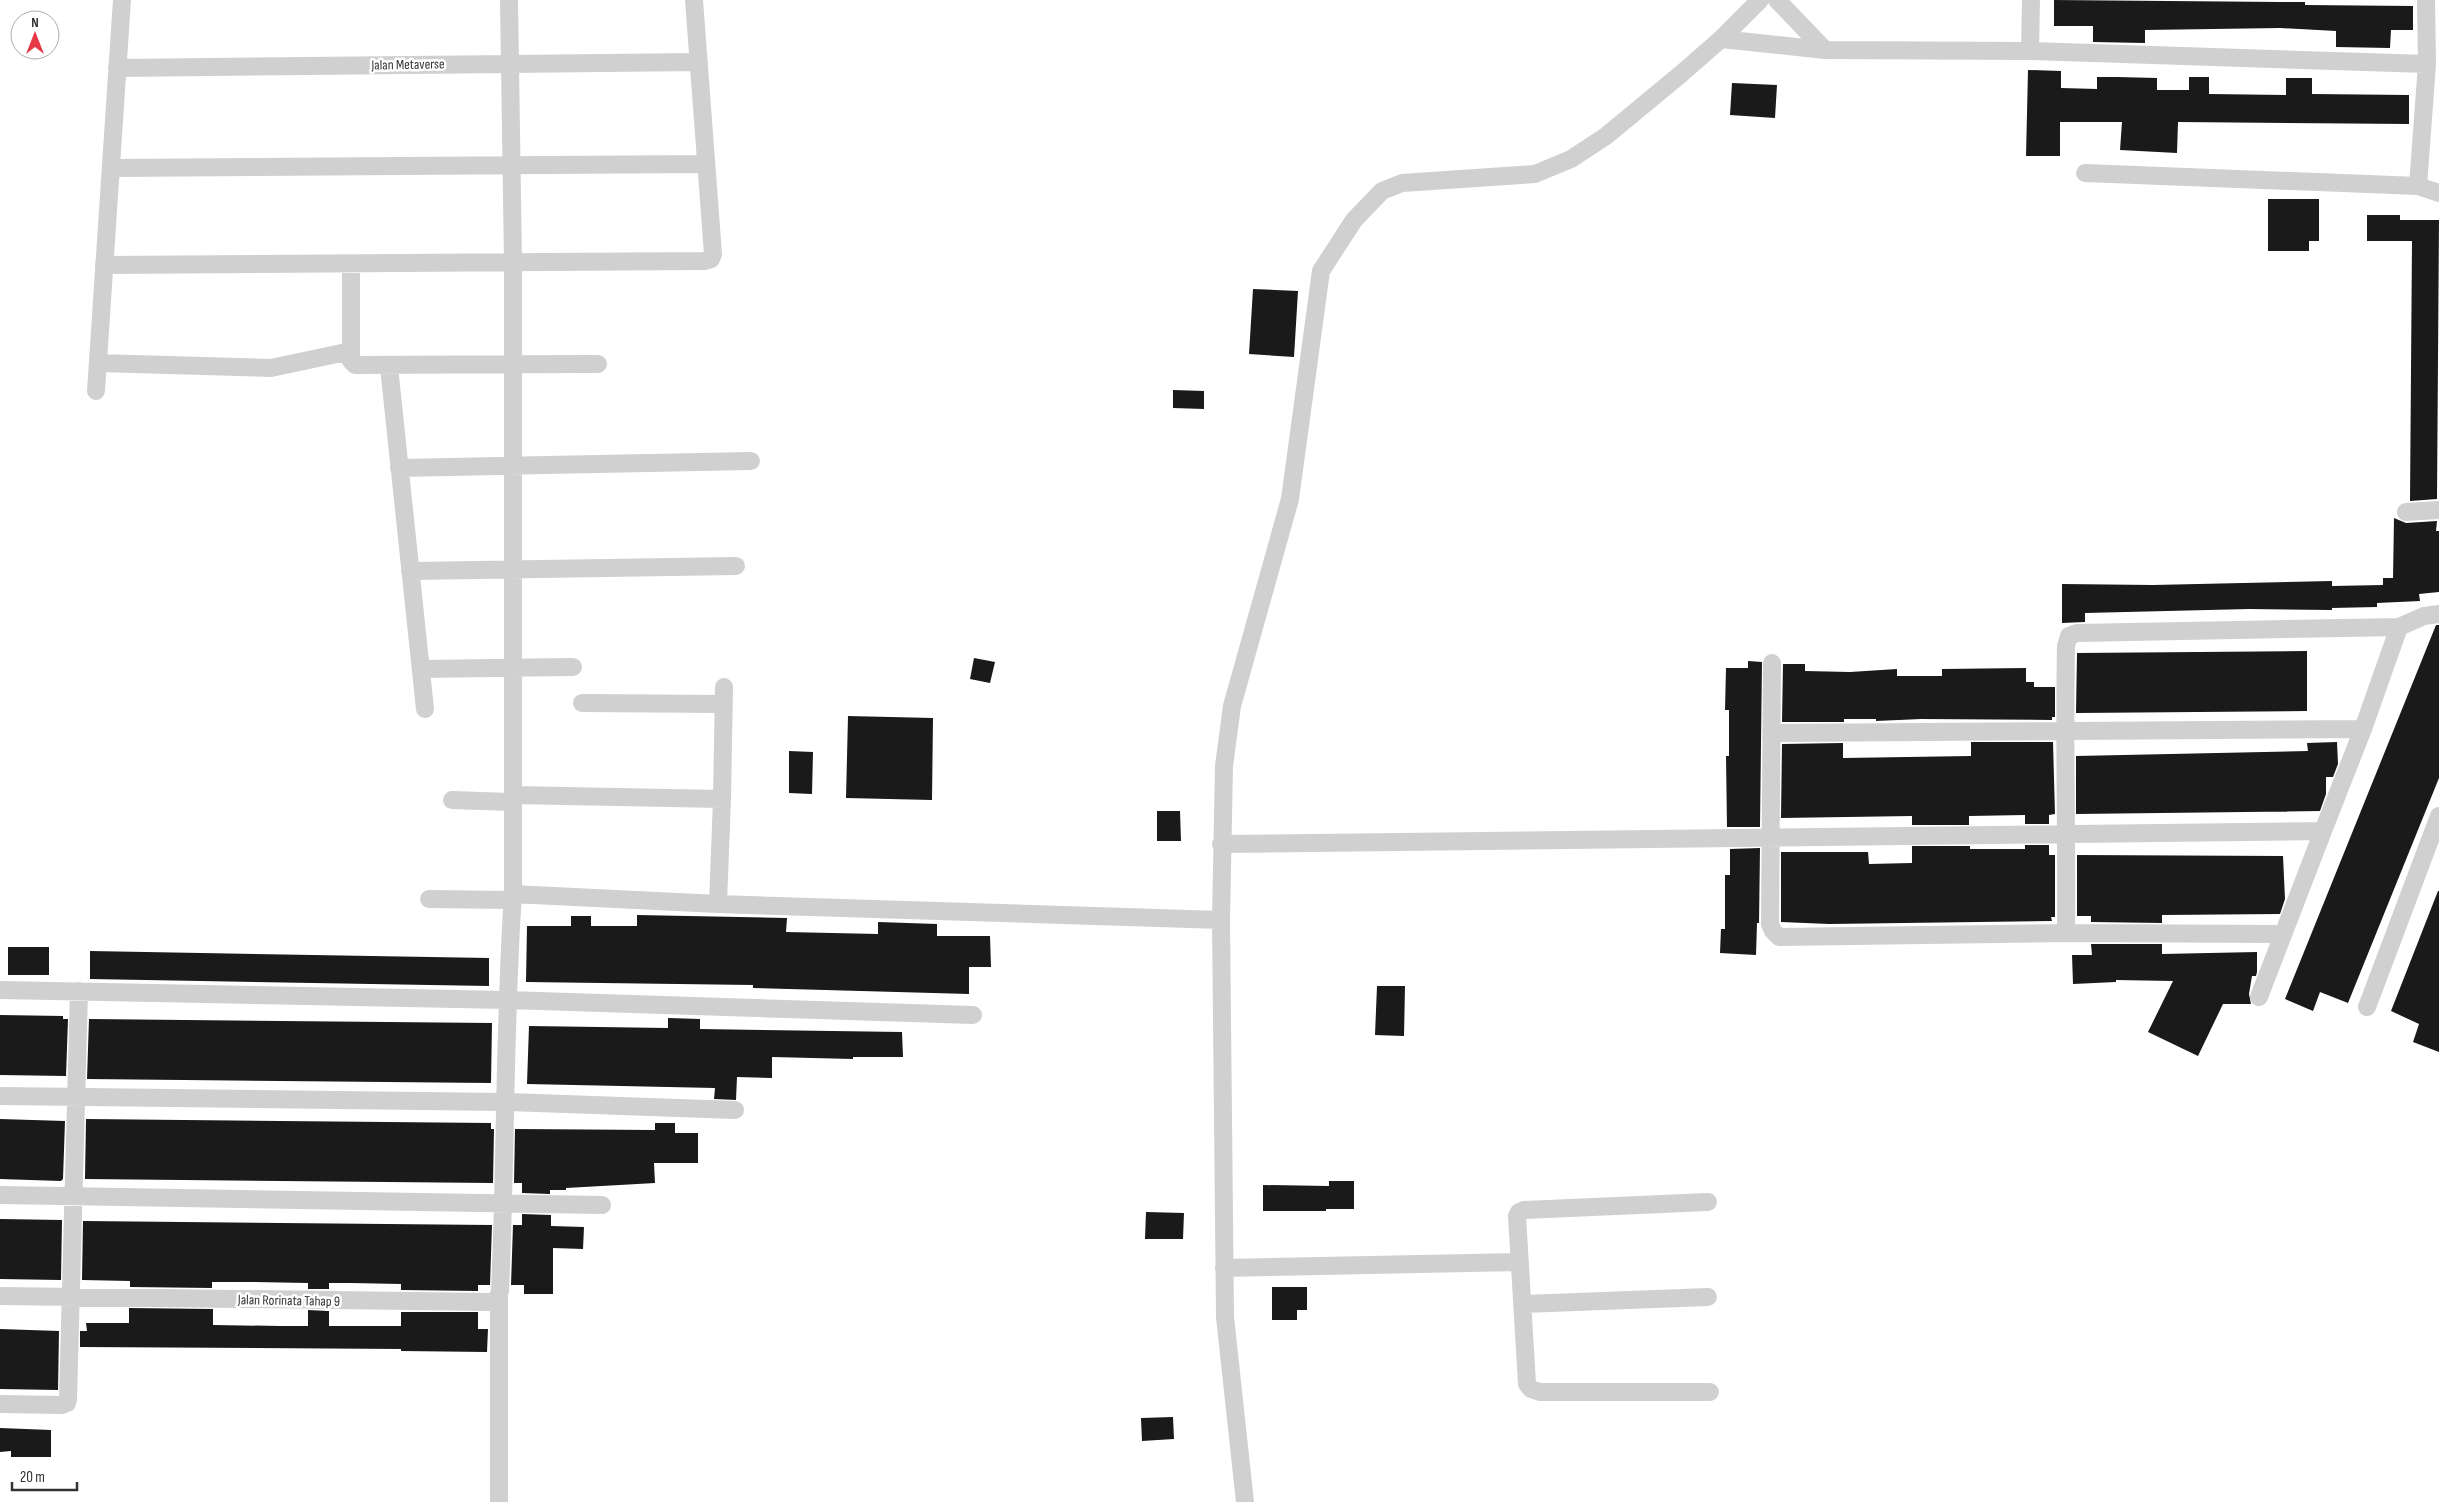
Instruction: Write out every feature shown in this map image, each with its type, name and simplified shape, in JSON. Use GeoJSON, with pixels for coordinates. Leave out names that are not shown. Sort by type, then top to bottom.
{"type":"FeatureCollection","features":[{"type":"Feature","properties":{"kind":"street"},"geometry":{"type":"LineString","coordinates":[[96,391],[122,0]]}},
{"type":"Feature","properties":{"kind":"street"},"geometry":{"type":"LineString","coordinates":[[499,1502],[500,1294],[504,1202],[507,1000],[513,897],[513,263],[509,0]]}},
{"type":"Feature","properties":{"kind":"street"},"geometry":{"type":"LineString","coordinates":[[104,265],[513,263],[704,261],[710,259],[713,254],[694,0]]}},
{"type":"Feature","properties":{"kind":"street"},"geometry":{"type":"LineString","coordinates":[[1245,1502],[1224,1317],[1221,844],[1224,766],[1232,706],[1290,499],[1321,271],[1354,220],[1382,191],[1402,183],[1535,174],[1571,159],[1606,136],[1721,39],[1760,0]]}},
{"type":"Feature","properties":{"kind":"street"},"geometry":{"type":"LineString","coordinates":[[1777,0],[1825,50]]}},
{"type":"Feature","properties":{"kind":"street"},"geometry":{"type":"LineString","coordinates":[[2030,51],[2031,0]]}},
{"type":"Feature","properties":{"kind":"street"},"geometry":{"type":"LineString","coordinates":[[2418,186],[2427,64],[2426,0]]}},
{"type":"Feature","properties":{"kind":"street"},"geometry":{"type":"LineString","coordinates":[[1721,39],[1825,50],[2030,51],[2427,64]]}},
{"type":"Feature","properties":{"kind":"street","name":"Jalan Metaverse"},"geometry":{"type":"LineString","coordinates":[[117,68],[699,62]]}},
{"type":"Feature","properties":{"kind":"street"},"geometry":{"type":"LineString","coordinates":[[111,168],[706,164]]}},
{"type":"Feature","properties":{"kind":"street"},"geometry":{"type":"LineString","coordinates":[[2084,172],[2418,186],[2439,193]]}},
{"type":"Feature","properties":{"kind":"street"},"geometry":{"type":"LineString","coordinates":[[351,264],[351,360],[354,365],[389,367],[598,364]]}},
{"type":"Feature","properties":{"kind":"street"},"geometry":{"type":"LineString","coordinates":[[98,363],[271,368],[351,350]]}},
{"type":"Feature","properties":{"kind":"street"},"geometry":{"type":"LineString","coordinates":[[389,367],[425,709]]}},
{"type":"Feature","properties":{"kind":"street"},"geometry":{"type":"LineString","coordinates":[[399,468],[751,462]]}},
{"type":"Feature","properties":{"kind":"street"},"geometry":{"type":"LineString","coordinates":[[2406,512],[2439,510]]}},
{"type":"Feature","properties":{"kind":"street"},"geometry":{"type":"LineString","coordinates":[[410,571],[736,566]]}},
{"type":"Feature","properties":{"kind":"street"},"geometry":{"type":"LineString","coordinates":[[2066,933],[2067,832],[2064,732],[2066,646],[2069,636],[2077,633],[2399,627],[2424,616],[2439,614]]}},
{"type":"Feature","properties":{"kind":"street"},"geometry":{"type":"LineString","coordinates":[[2259,997],[2363,729],[2399,627]]}},
{"type":"Feature","properties":{"kind":"street"},"geometry":{"type":"LineString","coordinates":[[1772,663],[1770,924],[1773,931],[1780,937],[2066,933],[2282,934]]}},
{"type":"Feature","properties":{"kind":"street"},"geometry":{"type":"LineString","coordinates":[[421,669],[573,667]]}},
{"type":"Feature","properties":{"kind":"street"},"geometry":{"type":"LineString","coordinates":[[582,703],[724,695],[718,904]]}},
{"type":"Feature","properties":{"kind":"street"},"geometry":{"type":"LineString","coordinates":[[1772,733],[2363,729]]}},
{"type":"Feature","properties":{"kind":"street"},"geometry":{"type":"LineString","coordinates":[[452,800],[722,799]]}},
{"type":"Feature","properties":{"kind":"street"},"geometry":{"type":"LineString","coordinates":[[2367,1007],[2439,816]]}},
{"type":"Feature","properties":{"kind":"street"},"geometry":{"type":"LineString","coordinates":[[1221,844],[1772,838],[2067,832],[2323,831]]}},
{"type":"Feature","properties":{"kind":"street"},"geometry":{"type":"LineString","coordinates":[[429,899],[513,897],[1007,911],[1043,915],[1221,920]]}},
{"type":"Feature","properties":{"kind":"street"},"geometry":{"type":"LineString","coordinates":[[0,990],[507,1000],[973,1015]]}},
{"type":"Feature","properties":{"kind":"street"},"geometry":{"type":"LineString","coordinates":[[0,1404],[62,1405],[67,1403],[79,991]]}},
{"type":"Feature","properties":{"kind":"street"},"geometry":{"type":"LineString","coordinates":[[0,1096],[506,1102],[734,1110]]}},
{"type":"Feature","properties":{"kind":"street"},"geometry":{"type":"LineString","coordinates":[[0,1195],[602,1205]]}},
{"type":"Feature","properties":{"kind":"street"},"geometry":{"type":"LineString","coordinates":[[1708,1202],[1524,1210],[1519,1212],[1517,1216],[1527,1384],[1531,1389],[1540,1392],[1710,1392]]}},
{"type":"Feature","properties":{"kind":"street"},"geometry":{"type":"LineString","coordinates":[[1224,1268],[1519,1262]]}},
{"type":"Feature","properties":{"kind":"street","name":"Jalan Rorinata Tahap 9"},"geometry":{"type":"LineString","coordinates":[[0,1296],[490,1302],[496,1301],[500,1294]]}},
{"type":"Feature","properties":{"kind":"street"},"geometry":{"type":"LineString","coordinates":[[1522,1304],[1708,1297]]}},
{"type":"Feature","properties":{"kind":"building"},"geometry":{"type":"Polygon","coordinates":[[[2054,0],[2305,2],[2305,5],[2413,6],[2413,30],[2391,30],[2390,48],[2336,47],[2336,31],[2280,28],[2145,30],[2145,43],[2093,42],[2093,26],[2054,26],[2054,0]]]}},
{"type":"Feature","properties":{"kind":"building"},"geometry":{"type":"Polygon","coordinates":[[[2028,70],[2061,71],[2061,88],[2097,89],[2097,77],[2117,77],[2157,78],[2157,90],[2189,90],[2189,77],[2209,77],[2209,94],[2286,95],[2286,78],[2312,78],[2312,94],[2409,95],[2409,124],[2178,122],[2177,153],[2120,150],[2122,122],[2060,122],[2060,156],[2026,156],[2028,70]]]}},
{"type":"Feature","properties":{"kind":"building"},"geometry":{"type":"Polygon","coordinates":[[[1732,83],[1777,85],[1775,118],[1730,115],[1732,83]]]}},
{"type":"Feature","properties":{"kind":"building"},"geometry":{"type":"Polygon","coordinates":[[[2268,199],[2319,199],[2319,241],[2309,241],[2309,251],[2268,251],[2268,199]]]}},
{"type":"Feature","properties":{"kind":"building"},"geometry":{"type":"Polygon","coordinates":[[[2367,215],[2400,215],[2400,220],[2439,220],[2437,499],[2410,501],[2412,241],[2367,241],[2367,215]]]}},
{"type":"Feature","properties":{"kind":"building"},"geometry":{"type":"Polygon","coordinates":[[[1253,289],[1298,291],[1294,357],[1249,354],[1253,289]]]}},
{"type":"Feature","properties":{"kind":"building"},"geometry":{"type":"Polygon","coordinates":[[[1173,390],[1204,391],[1204,409],[1173,408],[1173,390]]]}},
{"type":"Feature","properties":{"kind":"building"},"geometry":{"type":"Polygon","coordinates":[[[2394,518],[2406,523],[2437,521],[2436,531],[2439,531],[2439,592],[2419,594],[2420,601],[2377,603],[2377,607],[2332,608],[2332,610],[2249,609],[2085,613],[2085,622],[2062,623],[2062,584],[2153,585],[2332,581],[2332,586],[2383,585],[2383,578],[2393,578],[2394,518]]]}},
{"type":"Feature","properties":{"kind":"building"},"geometry":{"type":"Polygon","coordinates":[[[2436,625],[2439,625],[2439,778],[2348,1003],[2320,992],[2313,1011],[2285,999],[2436,625]]]}},
{"type":"Feature","properties":{"kind":"building"},"geometry":{"type":"Polygon","coordinates":[[[2307,651],[2307,711],[2076,713],[2077,653],[2307,651]]]}},
{"type":"Feature","properties":{"kind":"building"},"geometry":{"type":"Polygon","coordinates":[[[974,658],[995,662],[990,683],[970,679],[974,658]]]}},
{"type":"Feature","properties":{"kind":"building"},"geometry":{"type":"Polygon","coordinates":[[[1748,661],[1762,662],[1760,827],[1727,827],[1726,756],[1729,756],[1729,710],[1725,710],[1726,668],[1748,668],[1748,661]]]}},
{"type":"Feature","properties":{"kind":"building"},"geometry":{"type":"Polygon","coordinates":[[[1783,664],[1805,664],[1805,671],[1850,672],[1897,669],[1897,676],[1942,676],[1942,669],[2026,668],[2026,682],[2034,682],[2034,687],[2055,687],[2055,717],[2052,717],[2052,720],[1921,719],[1876,721],[1876,719],[1844,719],[1844,722],[1782,722],[1783,664]]]}},
{"type":"Feature","properties":{"kind":"building"},"geometry":{"type":"Polygon","coordinates":[[[848,716],[933,718],[932,800],[846,798],[848,716]]]}},
{"type":"Feature","properties":{"kind":"building"},"geometry":{"type":"Polygon","coordinates":[[[1971,742],[2053,742],[2055,814],[2049,815],[2049,824],[2025,824],[2025,815],[1969,816],[1969,825],[1912,825],[1912,816],[1781,818],[1782,744],[1843,743],[1843,758],[1971,756],[1971,742]]]}},
{"type":"Feature","properties":{"kind":"building"},"geometry":{"type":"Polygon","coordinates":[[[2337,742],[2338,764],[2333,777],[2326,777],[2326,794],[2320,811],[2076,814],[2076,756],[2308,751],[2307,743],[2337,742]]]}},
{"type":"Feature","properties":{"kind":"building"},"geometry":{"type":"Polygon","coordinates":[[[789,751],[813,752],[812,794],[789,793],[789,751]]]}},
{"type":"Feature","properties":{"kind":"building"},"geometry":{"type":"Polygon","coordinates":[[[1157,811],[1180,811],[1181,841],[1157,841],[1157,811]]]}},
{"type":"Feature","properties":{"kind":"building"},"geometry":{"type":"Polygon","coordinates":[[[2025,845],[2049,845],[2049,855],[2055,855],[2055,917],[2051,917],[2052,921],[1829,924],[1781,922],[1781,852],[1868,852],[1869,864],[1912,863],[1912,846],[1970,846],[1970,849],[2025,849],[2025,845]]]}},
{"type":"Feature","properties":{"kind":"building"},"geometry":{"type":"Polygon","coordinates":[[[1760,848],[1759,923],[1757,923],[1756,955],[1720,953],[1721,929],[1725,929],[1725,875],[1730,875],[1730,849],[1760,848]]]}},
{"type":"Feature","properties":{"kind":"building"},"geometry":{"type":"Polygon","coordinates":[[[2077,855],[2283,856],[2285,899],[2280,914],[2162,915],[2162,923],[2091,922],[2091,916],[2077,916],[2077,855]]]}},
{"type":"Feature","properties":{"kind":"building"},"geometry":{"type":"Polygon","coordinates":[[[2438,891],[2439,1052],[2413,1042],[2419,1024],[2391,1011],[2438,891]]]}},
{"type":"Feature","properties":{"kind":"building"},"geometry":{"type":"Polygon","coordinates":[[[637,915],[787,918],[786,932],[878,934],[878,922],[937,924],[937,936],[990,936],[991,967],[969,967],[969,994],[753,988],[753,985],[526,982],[527,926],[571,926],[571,916],[591,916],[591,926],[637,926],[637,915]]]}},
{"type":"Feature","properties":{"kind":"building"},"geometry":{"type":"Polygon","coordinates":[[[2091,944],[2162,944],[2162,954],[2257,952],[2257,972],[2256,976],[2252,976],[2249,994],[2251,1004],[2223,1004],[2198,1056],[2148,1032],[2173,981],[2116,980],[2116,982],[2073,984],[2072,955],[2092,955],[2091,944]]]}},
{"type":"Feature","properties":{"kind":"building"},"geometry":{"type":"Polygon","coordinates":[[[8,947],[49,947],[49,975],[8,975],[8,947]]]}},
{"type":"Feature","properties":{"kind":"building"},"geometry":{"type":"Polygon","coordinates":[[[90,951],[489,958],[489,986],[90,979],[90,951]]]}},
{"type":"Feature","properties":{"kind":"building"},"geometry":{"type":"Polygon","coordinates":[[[1377,986],[1405,986],[1404,1036],[1375,1035],[1377,986]]]}},
{"type":"Feature","properties":{"kind":"building"},"geometry":{"type":"Polygon","coordinates":[[[0,1015],[63,1016],[63,1019],[68,1019],[66,1076],[0,1075],[0,1015]]]}},
{"type":"Feature","properties":{"kind":"building"},"geometry":{"type":"Polygon","coordinates":[[[668,1018],[700,1019],[700,1029],[902,1032],[903,1057],[853,1057],[853,1059],[772,1057],[772,1078],[737,1077],[736,1100],[714,1099],[715,1088],[527,1084],[529,1026],[668,1028],[668,1018]]]}},
{"type":"Feature","properties":{"kind":"building"},"geometry":{"type":"Polygon","coordinates":[[[89,1019],[492,1023],[491,1083],[87,1079],[89,1019]]]}},
{"type":"Feature","properties":{"kind":"building"},"geometry":{"type":"Polygon","coordinates":[[[0,1119],[65,1121],[63,1179],[61,1181],[0,1179],[0,1119]]]}},
{"type":"Feature","properties":{"kind":"building"},"geometry":{"type":"Polygon","coordinates":[[[86,1119],[491,1123],[491,1129],[494,1129],[493,1183],[85,1179],[86,1119]]]}},
{"type":"Feature","properties":{"kind":"building"},"geometry":{"type":"Polygon","coordinates":[[[655,1123],[675,1123],[675,1133],[698,1133],[698,1163],[654,1163],[655,1183],[566,1188],[566,1190],[550,1190],[550,1194],[522,1193],[522,1183],[514,1183],[515,1129],[655,1130],[655,1123]]]}},
{"type":"Feature","properties":{"kind":"building"},"geometry":{"type":"Polygon","coordinates":[[[1329,1181],[1354,1181],[1354,1209],[1263,1211],[1263,1185],[1329,1186],[1329,1181]]]}},
{"type":"Feature","properties":{"kind":"building"},"geometry":{"type":"Polygon","coordinates":[[[1146,1212],[1184,1213],[1183,1239],[1145,1239],[1146,1212]]]}},
{"type":"Feature","properties":{"kind":"building"},"geometry":{"type":"Polygon","coordinates":[[[522,1214],[551,1215],[551,1226],[584,1227],[583,1249],[553,1248],[553,1294],[524,1294],[524,1285],[511,1285],[513,1225],[522,1225],[522,1214]]]}},
{"type":"Feature","properties":{"kind":"building"},"geometry":{"type":"Polygon","coordinates":[[[0,1219],[62,1220],[61,1280],[0,1279],[0,1219]]]}},
{"type":"Feature","properties":{"kind":"building"},"geometry":{"type":"Polygon","coordinates":[[[83,1221],[492,1225],[490,1285],[478,1285],[478,1291],[401,1290],[401,1284],[351,1283],[329,1283],[329,1289],[308,1289],[308,1283],[249,1282],[212,1282],[212,1288],[130,1287],[130,1281],[82,1280],[83,1221]]]}},
{"type":"Feature","properties":{"kind":"building"},"geometry":{"type":"Polygon","coordinates":[[[1272,1287],[1307,1287],[1307,1310],[1297,1310],[1297,1320],[1272,1320],[1272,1287]]]}},
{"type":"Feature","properties":{"kind":"building"},"geometry":{"type":"Polygon","coordinates":[[[129,1308],[213,1309],[213,1325],[280,1326],[308,1326],[308,1310],[329,1311],[329,1326],[401,1326],[401,1312],[478,1312],[478,1329],[488,1329],[487,1352],[401,1351],[401,1349],[80,1347],[80,1331],[87,1331],[86,1323],[129,1323],[129,1308]]]}},
{"type":"Feature","properties":{"kind":"building"},"geometry":{"type":"Polygon","coordinates":[[[0,1329],[59,1331],[58,1390],[0,1389],[0,1329]]]}},
{"type":"Feature","properties":{"kind":"building"},"geometry":{"type":"Polygon","coordinates":[[[1173,1417],[1174,1439],[1142,1441],[1141,1418],[1173,1417]]]}},
{"type":"Feature","properties":{"kind":"building"},"geometry":{"type":"Polygon","coordinates":[[[0,1428],[51,1430],[51,1457],[11,1457],[11,1451],[0,1452],[0,1428]]]}}]}
